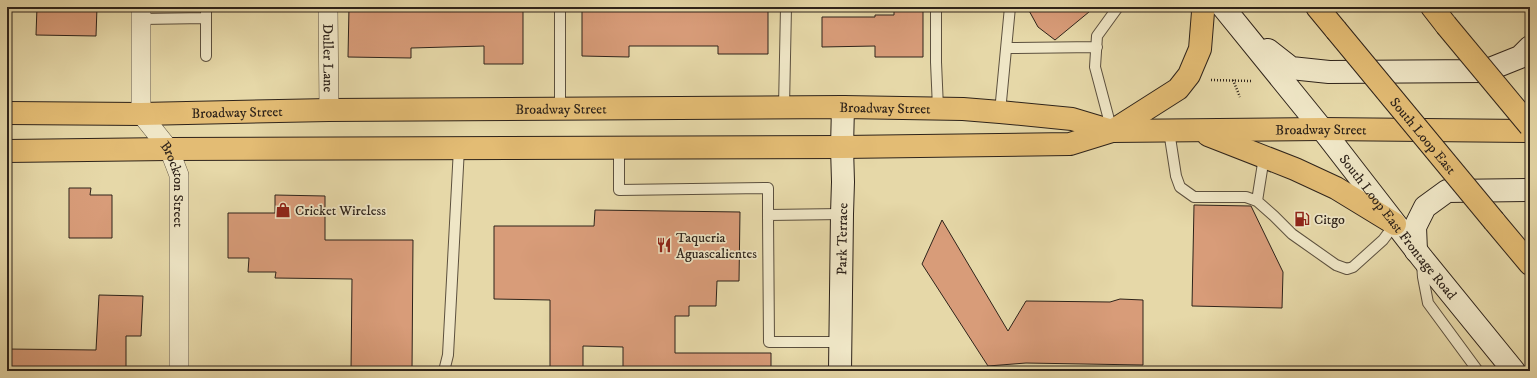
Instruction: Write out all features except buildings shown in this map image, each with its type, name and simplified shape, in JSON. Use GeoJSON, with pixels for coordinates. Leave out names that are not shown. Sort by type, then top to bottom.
{"type":"FeatureCollection","features":[{"type":"Feature","properties":{"kind":"main road"},"geometry":{"type":"LineString","coordinates":[[1112,132],[1178,89],[1189,75],[1200,49],[1203,12],[1202,7]]}},
{"type":"Feature","properties":{"kind":"main road","name":"South Loop East Frontage Road"},"geometry":{"type":"LineString","coordinates":[[1223,7],[1514,371]]}},
{"type":"Feature","properties":{"kind":"main road","name":"South Loop East"},"geometry":{"type":"LineString","coordinates":[[1318,7],[1530,264]]}},
{"type":"Feature","properties":{"kind":"main road"},"geometry":{"type":"LineString","coordinates":[[1432,7],[1530,126]]}},
{"type":"Feature","properties":{"kind":"main road"},"geometry":{"type":"LineString","coordinates":[[1241,30],[1290,68],[1329,72],[1485,71],[1520,57],[1530,47]]}},
{"type":"Feature","properties":{"kind":"main road","name":"Park Terrace"},"geometry":{"type":"LineString","coordinates":[[841,371],[842,214],[844,182],[842,147],[843,107]]}},
{"type":"Feature","properties":{"kind":"main road","name":"Broadway Street"},"geometry":{"type":"LineString","coordinates":[[7,113],[141,114],[329,110],[560,108],[938,108],[1072,119],[1112,132]]}},
{"type":"Feature","properties":{"kind":"main road","name":"Broadway Street"},"geometry":{"type":"LineString","coordinates":[[7,151],[169,149],[842,147],[1070,144],[1112,132],[1322,129],[1530,131]]}},
{"type":"Feature","properties":{"kind":"main road"},"geometry":{"type":"LineString","coordinates":[[1198,131],[1336,188],[1395,224]]}},
{"type":"Feature","properties":{"kind":"main road"},"geometry":{"type":"LineString","coordinates":[[1419,254],[1415,227],[1425,207],[1448,191],[1530,190]]}},
{"type":"Feature","properties":{"kind":"street","name":"Duller Lane"},"geometry":{"type":"LineString","coordinates":[[328,7],[329,110]]}},
{"type":"Feature","properties":{"kind":"street"},"geometry":{"type":"LineString","coordinates":[[141,13],[141,114]]}},
{"type":"Feature","properties":{"kind":"street","name":"Brockton Street"},"geometry":{"type":"LineString","coordinates":[[141,114],[169,149],[179,175],[179,371]]}},
{"type":"Feature","properties":{"kind":"lane"},"geometry":{"type":"LineString","coordinates":[[206,7],[206,56]]}},
{"type":"Feature","properties":{"kind":"lane"},"geometry":{"type":"LineString","coordinates":[[560,7],[560,108]]}},
{"type":"Feature","properties":{"kind":"lane"},"geometry":{"type":"LineString","coordinates":[[784,107],[786,7]]}},
{"type":"Feature","properties":{"kind":"lane"},"geometry":{"type":"LineString","coordinates":[[936,7],[938,108]]}},
{"type":"Feature","properties":{"kind":"lane"},"geometry":{"type":"LineString","coordinates":[[1000,112],[1010,7]]}},
{"type":"Feature","properties":{"kind":"lane"},"geometry":{"type":"LineString","coordinates":[[1112,132],[1095,67],[1097,36],[1118,7]]}},
{"type":"Feature","properties":{"kind":"lane"},"geometry":{"type":"LineString","coordinates":[[141,13],[206,18]]}},
{"type":"Feature","properties":{"kind":"lane"},"geometry":{"type":"LineString","coordinates":[[1006,48],[1097,47]]}},
{"type":"Feature","properties":{"kind":"lane"},"geometry":{"type":"LineString","coordinates":[[1169,131],[1176,176],[1180,187],[1194,197],[1246,197],[1257,201],[1292,234],[1336,265],[1347,269],[1353,268],[1383,240],[1395,224]]}},
{"type":"Feature","properties":{"kind":"lane"},"geometry":{"type":"LineString","coordinates":[[444,371],[448,355],[459,148]]}},
{"type":"Feature","properties":{"kind":"lane"},"geometry":{"type":"LineString","coordinates":[[619,148],[619,190],[768,188],[769,342],[841,342]]}},
{"type":"Feature","properties":{"kind":"lane"},"geometry":{"type":"LineString","coordinates":[[1257,201],[1264,157]]}},
{"type":"Feature","properties":{"kind":"lane"},"geometry":{"type":"LineString","coordinates":[[768,215],[842,214]]}},
{"type":"Feature","properties":{"kind":"lane"},"geometry":{"type":"LineString","coordinates":[[1419,254],[1428,303],[1478,371]]}},
{"type":"Feature","properties":{"kind":"path"},"geometry":{"type":"LineString","coordinates":[[1207,80],[1255,81]]}},
{"type":"Feature","properties":{"kind":"path"},"geometry":{"type":"LineString","coordinates":[[1233,80],[1240,97]]}},
{"type":"Feature","properties":{"kind":"place","name":"Cricket Wireless"},"geometry":{"type":"Point","coordinates":[283,210]}},
{"type":"Feature","properties":{"kind":"place","name":"Citgo"},"geometry":{"type":"Point","coordinates":[1302,219]}},
{"type":"Feature","properties":{"kind":"place","name":"Taqueria Aguascalientes"},"geometry":{"type":"Point","coordinates":[664,245]}}]}
